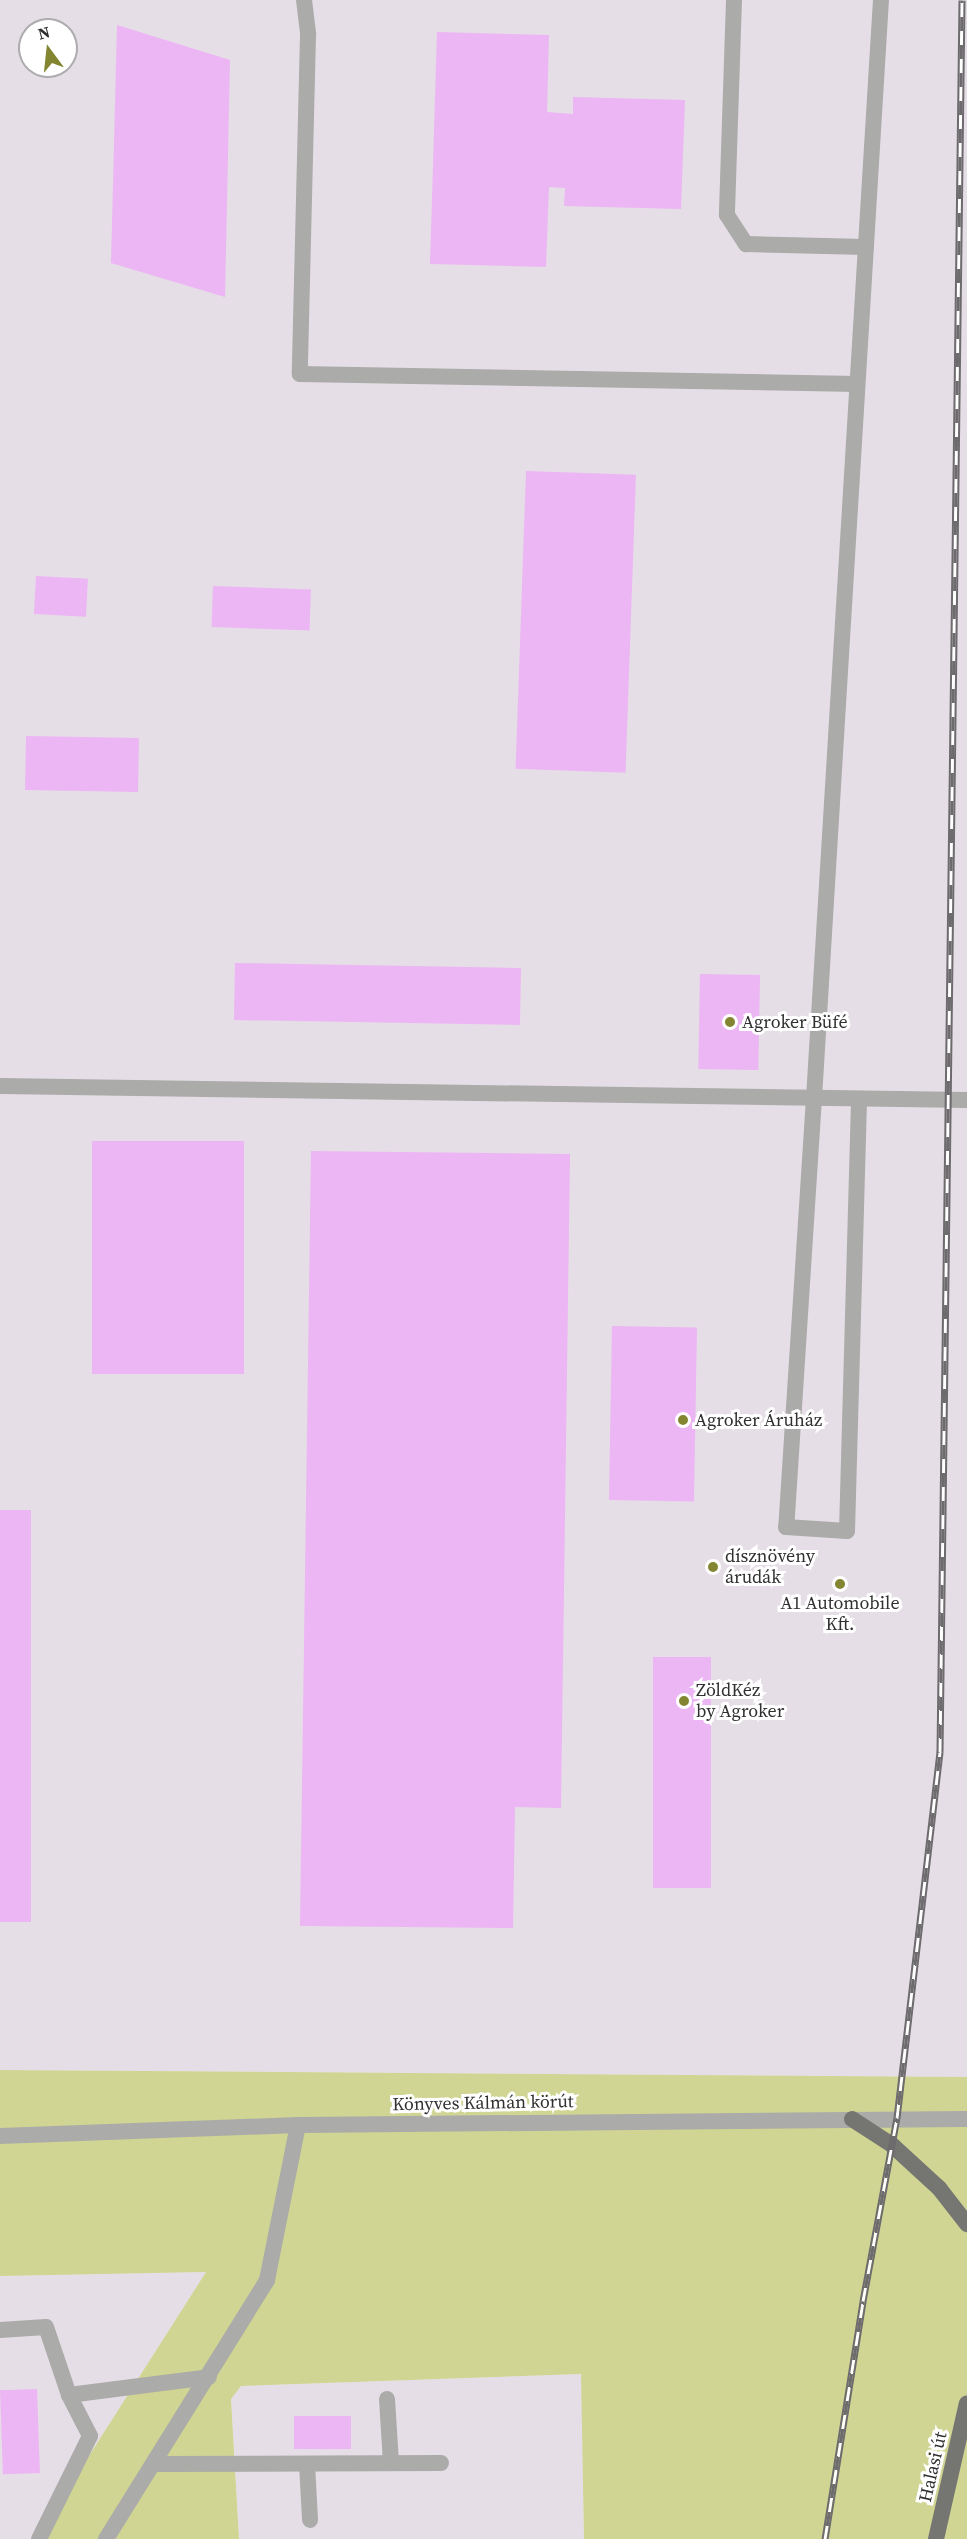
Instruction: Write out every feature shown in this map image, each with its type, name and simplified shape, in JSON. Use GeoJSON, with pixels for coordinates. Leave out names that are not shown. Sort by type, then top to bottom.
{"type":"FeatureCollection","features":[{"type":"Feature","properties":{"kind":"main road"},"geometry":{"type":"LineString","coordinates":[[852,2119],[900,2152],[939,2188],[967,2224]]}},
{"type":"Feature","properties":{"kind":"main road","name":"Halasi út"},"geometry":{"type":"LineString","coordinates":[[936,2539],[967,2403]]}},
{"type":"Feature","properties":{"kind":"street"},"geometry":{"type":"LineString","coordinates":[[304,0],[308,35],[300,374],[857,384]]}},
{"type":"Feature","properties":{"kind":"street"},"geometry":{"type":"LineString","coordinates":[[734,0],[727,215],[746,244],[866,247]]}},
{"type":"Feature","properties":{"kind":"street"},"geometry":{"type":"LineString","coordinates":[[859,1099],[847,1531],[786,1527],[881,0]]}},
{"type":"Feature","properties":{"kind":"street"},"geometry":{"type":"LineString","coordinates":[[0,1086],[967,1100]]}},
{"type":"Feature","properties":{"kind":"street","name":"Könyves Kálmán körút"},"geometry":{"type":"LineString","coordinates":[[0,2136],[298,2125],[967,2119]]}},
{"type":"Feature","properties":{"kind":"street"},"geometry":{"type":"LineString","coordinates":[[106,2539],[209,2377],[267,2280],[298,2125]]}},
{"type":"Feature","properties":{"kind":"street"},"geometry":{"type":"LineString","coordinates":[[0,2330],[45,2328],[69,2395],[90,2436],[39,2539]]}},
{"type":"Feature","properties":{"kind":"street"},"geometry":{"type":"LineString","coordinates":[[69,2395],[209,2377]]}},
{"type":"Feature","properties":{"kind":"street"},"geometry":{"type":"LineString","coordinates":[[387,2399],[391,2463]]}},
{"type":"Feature","properties":{"kind":"street"},"geometry":{"type":"LineString","coordinates":[[154,2464],[441,2463]]}},
{"type":"Feature","properties":{"kind":"street"},"geometry":{"type":"LineString","coordinates":[[307,2464],[310,2520]]}},
{"type":"Feature","properties":{"kind":"shaded area"},"geometry":{"type":"Polygon","coordinates":[[[0,0],[967,0],[967,2077],[0,2070],[0,0]]]}},
{"type":"Feature","properties":{"kind":"shaded area"},"geometry":{"type":"Polygon","coordinates":[[[206,2272],[36,2539],[0,2539],[0,2276],[206,2272]]]}},
{"type":"Feature","properties":{"kind":"shaded area"},"geometry":{"type":"Polygon","coordinates":[[[582,2374],[584,2539],[239,2539],[231,2398],[241,2386],[582,2374]]]}},
{"type":"Feature","properties":{"kind":"green space"},"geometry":{"type":"Polygon","coordinates":[[[0,2070],[967,2077],[967,2539],[584,2539],[581,2374],[241,2386],[231,2399],[239,2539],[36,2539],[206,2272],[0,2276],[0,2070]]]}},
{"type":"Feature","properties":{"kind":"building"},"geometry":{"type":"Polygon","coordinates":[[[117,25],[230,60],[225,297],[111,263],[117,25]]]}},
{"type":"Feature","properties":{"kind":"building"},"geometry":{"type":"Polygon","coordinates":[[[437,32],[549,35],[547,112],[573,114],[573,97],[685,100],[681,209],[564,206],[565,188],[549,187],[546,267],[430,264],[437,32]]]}},
{"type":"Feature","properties":{"kind":"building"},"geometry":{"type":"Polygon","coordinates":[[[526,471],[636,475],[626,773],[516,769],[526,471]]]}},
{"type":"Feature","properties":{"kind":"building"},"geometry":{"type":"Polygon","coordinates":[[[36,576],[88,579],[86,617],[34,614],[36,576]]]}},
{"type":"Feature","properties":{"kind":"building"},"geometry":{"type":"Polygon","coordinates":[[[213,586],[311,589],[310,630],[212,627],[213,586]]]}},
{"type":"Feature","properties":{"kind":"building"},"geometry":{"type":"Polygon","coordinates":[[[26,736],[139,738],[138,792],[25,790],[26,736]]]}},
{"type":"Feature","properties":{"kind":"building"},"geometry":{"type":"Polygon","coordinates":[[[235,963],[521,968],[520,1025],[234,1020],[235,963]]]}},
{"type":"Feature","properties":{"kind":"building","name":"Agroker Büfé"},"geometry":{"type":"Polygon","coordinates":[[[700,974],[760,975],[758,1070],[698,1069],[700,974]]]}},
{"type":"Feature","properties":{"kind":"building"},"geometry":{"type":"Polygon","coordinates":[[[92,1141],[244,1141],[244,1374],[92,1374],[92,1141]]]}},
{"type":"Feature","properties":{"kind":"building"},"geometry":{"type":"Polygon","coordinates":[[[311,1151],[570,1154],[561,1808],[515,1807],[513,1928],[300,1926],[311,1151]]]}},
{"type":"Feature","properties":{"kind":"building"},"geometry":{"type":"Polygon","coordinates":[[[612,1326],[697,1327],[694,1501],[609,1500],[612,1326]]]}},
{"type":"Feature","properties":{"kind":"building"},"geometry":{"type":"Polygon","coordinates":[[[0,1510],[31,1510],[31,1922],[0,1922],[0,1510]]]}},
{"type":"Feature","properties":{"kind":"building"},"geometry":{"type":"Polygon","coordinates":[[[653,1657],[711,1657],[711,1888],[653,1888],[653,1657]]]}},
{"type":"Feature","properties":{"kind":"building"},"geometry":{"type":"Polygon","coordinates":[[[37,2389],[40,2473],[3,2474],[0,2390],[37,2389]]]}},
{"type":"Feature","properties":{"kind":"building"},"geometry":{"type":"Polygon","coordinates":[[[294,2416],[351,2416],[351,2449],[294,2449],[294,2416]]]}},
{"type":"Feature","properties":{"kind":"railway"},"geometry":{"type":"LineString","coordinates":[[825,2539],[863,2301],[897,2118],[940,1752],[962,0]]}},
{"type":"Feature","properties":{"kind":"place","name":"Agroker Büfé"},"geometry":{"type":"Point","coordinates":[730,1022]}},
{"type":"Feature","properties":{"kind":"place","name":"Agroker Áruház"},"geometry":{"type":"Point","coordinates":[683,1420]}},
{"type":"Feature","properties":{"kind":"place","name":"dísznövény árudák"},"geometry":{"type":"Point","coordinates":[713,1567]}},
{"type":"Feature","properties":{"kind":"place","name":"A1 Automobile Kft."},"geometry":{"type":"Point","coordinates":[840,1584]}},
{"type":"Feature","properties":{"kind":"place","name":"ZöldKéz by Agroker"},"geometry":{"type":"Point","coordinates":[684,1701]}}]}
